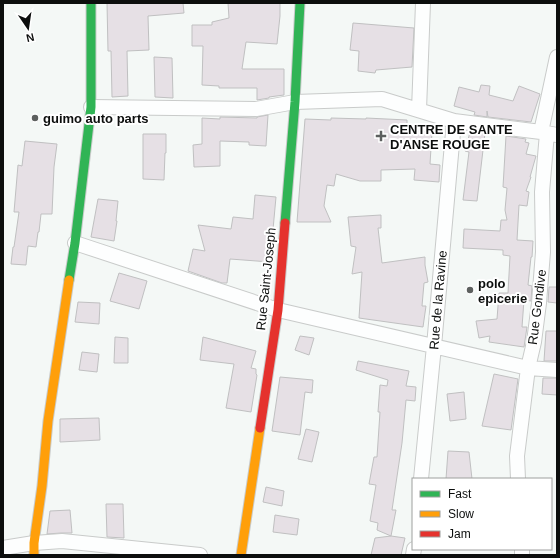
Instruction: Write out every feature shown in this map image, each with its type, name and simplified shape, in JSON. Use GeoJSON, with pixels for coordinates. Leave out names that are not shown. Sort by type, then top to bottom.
{"type":"FeatureCollection","features":[{"type":"Feature","properties":{"kind":"street"},"geometry":{"type":"LineString","coordinates":[[34,549],[48,421],[75,243],[91,107],[91,3]]}},
{"type":"Feature","properties":{"kind":"street","name":"Rue Saint-Joseph"},"geometry":{"type":"LineString","coordinates":[[241,555],[278,310],[295,102],[300,3]]}},
{"type":"Feature","properties":{"kind":"street"},"geometry":{"type":"LineString","coordinates":[[419,110],[423,3]]}},
{"type":"Feature","properties":{"kind":"street","name":"Rue Gondive"},"geometry":{"type":"LineString","coordinates":[[518,478],[517,456],[528,368],[534,342],[539,303],[543,252],[542,192],[557,57]]}},
{"type":"Feature","properties":{"kind":"street"},"geometry":{"type":"LineString","coordinates":[[91,107],[256,109],[295,102],[382,99],[454,121],[548,134]]}},
{"type":"Feature","properties":{"kind":"street","name":"Rue de la Ravine"},"geometry":{"type":"LineString","coordinates":[[421,478],[454,121]]}},
{"type":"Feature","properties":{"kind":"street"},"geometry":{"type":"LineString","coordinates":[[75,243],[278,310],[528,368],[557,370]]}},
{"type":"Feature","properties":{"kind":"street"},"geometry":{"type":"LineString","coordinates":[[3,548],[34,549],[62,541],[200,555]]}},
{"type":"Feature","properties":{"kind":"building"},"geometry":{"type":"Polygon","coordinates":[[[107,3],[183,3],[184,13],[148,16],[149,50],[127,51],[128,96],[112,97],[111,51],[108,51],[107,3]]]}},
{"type":"Feature","properties":{"kind":"building"},"geometry":{"type":"Polygon","coordinates":[[[228,3],[280,3],[277,44],[246,42],[242,69],[284,69],[284,95],[257,100],[257,88],[219,88],[219,86],[202,85],[203,46],[192,46],[192,25],[212,25],[212,22],[229,18],[228,3]]]}},
{"type":"Feature","properties":{"kind":"building"},"geometry":{"type":"Polygon","coordinates":[[[353,23],[414,28],[412,67],[376,70],[375,73],[358,71],[359,51],[350,50],[353,23]]]}},
{"type":"Feature","properties":{"kind":"building"},"geometry":{"type":"Polygon","coordinates":[[[154,57],[172,58],[173,98],[155,97],[154,57]]]}},
{"type":"Feature","properties":{"kind":"building"},"geometry":{"type":"Polygon","coordinates":[[[481,85],[490,86],[489,95],[513,101],[519,86],[540,94],[531,122],[488,117],[487,111],[487,117],[474,115],[475,112],[454,106],[459,87],[479,92],[481,85]]]}},
{"type":"Feature","properties":{"kind":"building"},"geometry":{"type":"Polygon","coordinates":[[[268,115],[266,146],[249,145],[249,142],[220,141],[220,166],[194,167],[193,145],[202,144],[202,118],[257,118],[268,115]]]}},
{"type":"Feature","properties":{"kind":"building"},"geometry":{"type":"Polygon","coordinates":[[[331,118],[407,120],[407,130],[432,132],[430,164],[440,165],[439,182],[414,180],[415,169],[381,170],[381,181],[360,181],[336,174],[334,186],[327,185],[324,206],[331,222],[297,222],[305,119],[331,120],[331,118]]]}},
{"type":"Feature","properties":{"kind":"building"},"geometry":{"type":"Polygon","coordinates":[[[470,132],[485,133],[477,201],[463,200],[469,152],[465,151],[470,132]]]}},
{"type":"Feature","properties":{"kind":"building"},"geometry":{"type":"Polygon","coordinates":[[[143,134],[166,134],[164,180],[143,179],[143,134]]]}},
{"type":"Feature","properties":{"kind":"building"},"geometry":{"type":"Polygon","coordinates":[[[506,136],[526,139],[525,142],[529,143],[526,154],[536,156],[526,191],[529,192],[527,206],[519,205],[517,240],[533,241],[528,285],[532,286],[531,301],[524,300],[522,327],[527,327],[524,347],[489,342],[490,336],[479,338],[476,321],[497,319],[499,293],[508,293],[510,256],[503,255],[503,250],[463,248],[464,229],[500,231],[501,220],[507,220],[505,210],[507,188],[503,187],[506,136]]]}},
{"type":"Feature","properties":{"kind":"building"},"geometry":{"type":"Polygon","coordinates":[[[25,141],[57,144],[54,167],[52,214],[41,214],[36,247],[28,246],[26,265],[11,264],[19,212],[14,212],[18,165],[22,166],[25,141]]]}},
{"type":"Feature","properties":{"kind":"building"},"geometry":{"type":"Polygon","coordinates":[[[255,195],[276,197],[270,262],[230,259],[227,283],[222,283],[188,271],[193,249],[205,251],[198,225],[231,229],[233,217],[253,219],[255,195]]]}},
{"type":"Feature","properties":{"kind":"building"},"geometry":{"type":"Polygon","coordinates":[[[98,199],[118,201],[114,241],[91,237],[98,199]]]}},
{"type":"Feature","properties":{"kind":"building"},"geometry":{"type":"Polygon","coordinates":[[[381,215],[381,228],[378,228],[382,263],[425,257],[428,282],[424,283],[422,306],[426,306],[423,327],[359,318],[362,272],[352,274],[356,247],[351,246],[348,217],[381,215]]]}},
{"type":"Feature","properties":{"kind":"building"},"geometry":{"type":"Polygon","coordinates":[[[119,273],[147,281],[139,309],[110,301],[119,273]]]}},
{"type":"Feature","properties":{"kind":"building"},"geometry":{"type":"Polygon","coordinates":[[[549,287],[557,287],[557,303],[548,302],[549,287]]]}},
{"type":"Feature","properties":{"kind":"building"},"geometry":{"type":"Polygon","coordinates":[[[78,302],[100,303],[99,324],[75,322],[78,302]]]}},
{"type":"Feature","properties":{"kind":"building"},"geometry":{"type":"Polygon","coordinates":[[[546,331],[557,331],[557,361],[544,361],[546,331]]]}},
{"type":"Feature","properties":{"kind":"building"},"geometry":{"type":"Polygon","coordinates":[[[300,336],[314,338],[309,355],[295,350],[300,336]]]}},
{"type":"Feature","properties":{"kind":"building"},"geometry":{"type":"Polygon","coordinates":[[[115,337],[128,338],[128,363],[114,363],[115,337]]]}},
{"type":"Feature","properties":{"kind":"building"},"geometry":{"type":"Polygon","coordinates":[[[203,337],[256,351],[251,368],[256,369],[257,375],[251,412],[226,408],[234,364],[200,360],[203,337]]]}},
{"type":"Feature","properties":{"kind":"building"},"geometry":{"type":"Polygon","coordinates":[[[82,352],[99,354],[97,372],[79,370],[82,352]]]}},
{"type":"Feature","properties":{"kind":"building"},"geometry":{"type":"Polygon","coordinates":[[[358,361],[409,371],[406,386],[416,387],[415,401],[406,400],[402,443],[392,510],[396,510],[391,536],[377,530],[378,523],[370,521],[376,485],[369,484],[374,457],[377,457],[380,385],[387,386],[388,380],[356,370],[358,361]]]}},
{"type":"Feature","properties":{"kind":"building"},"geometry":{"type":"Polygon","coordinates":[[[494,374],[518,379],[511,430],[482,426],[494,374]]]}},
{"type":"Feature","properties":{"kind":"building"},"geometry":{"type":"Polygon","coordinates":[[[280,377],[313,380],[312,393],[305,392],[300,435],[272,431],[280,377]]]}},
{"type":"Feature","properties":{"kind":"building"},"geometry":{"type":"Polygon","coordinates":[[[543,378],[557,378],[557,395],[542,394],[543,378]]]}},
{"type":"Feature","properties":{"kind":"building"},"geometry":{"type":"Polygon","coordinates":[[[464,392],[466,419],[450,421],[447,394],[464,392]]]}},
{"type":"Feature","properties":{"kind":"building"},"geometry":{"type":"Polygon","coordinates":[[[99,418],[100,440],[60,442],[60,419],[99,418]]]}},
{"type":"Feature","properties":{"kind":"building"},"geometry":{"type":"Polygon","coordinates":[[[306,429],[319,432],[312,462],[298,459],[306,429]]]}},
{"type":"Feature","properties":{"kind":"building"},"geometry":{"type":"Polygon","coordinates":[[[448,451],[469,452],[472,478],[446,478],[448,451]]]}},
{"type":"Feature","properties":{"kind":"building"},"geometry":{"type":"Polygon","coordinates":[[[266,487],[284,491],[282,506],[263,502],[266,487]]]}},
{"type":"Feature","properties":{"kind":"building"},"geometry":{"type":"Polygon","coordinates":[[[106,504],[123,504],[124,538],[107,537],[106,504]]]}},
{"type":"Feature","properties":{"kind":"building"},"geometry":{"type":"Polygon","coordinates":[[[70,510],[72,533],[47,534],[50,511],[70,510]]]}},
{"type":"Feature","properties":{"kind":"building"},"geometry":{"type":"Polygon","coordinates":[[[275,515],[299,519],[297,535],[273,532],[275,515]]]}},
{"type":"Feature","properties":{"kind":"building"},"geometry":{"type":"Polygon","coordinates":[[[391,536],[405,538],[401,555],[371,555],[375,538],[391,536]]]}},
{"type":"Feature","properties":{"kind":"traffic: fast"},"geometry":{"type":"LineString","coordinates":[[69,280],[75,243],[91,107],[91,3]]}},
{"type":"Feature","properties":{"kind":"traffic: fast"},"geometry":{"type":"LineString","coordinates":[[285,223],[295,102],[300,3]]}},
{"type":"Feature","properties":{"kind":"traffic: slow"},"geometry":{"type":"LineString","coordinates":[[34,555],[34,543],[42,486],[48,421],[69,280]]}},
{"type":"Feature","properties":{"kind":"traffic: slow"},"geometry":{"type":"LineString","coordinates":[[241,555],[260,428]]}},
{"type":"Feature","properties":{"kind":"traffic: jam"},"geometry":{"type":"LineString","coordinates":[[260,428],[278,310],[285,223]]}},
{"type":"Feature","properties":{"kind":"place","name":"guimo auto parts"},"geometry":{"type":"Point","coordinates":[35,118]}},
{"type":"Feature","properties":{"kind":"place","name":"CENTRE DE SANTE D'ANSE ROUGE"},"geometry":{"type":"Point","coordinates":[381,136]}},
{"type":"Feature","properties":{"kind":"place","name":"polo epicerie"},"geometry":{"type":"Point","coordinates":[470,290]}}]}
